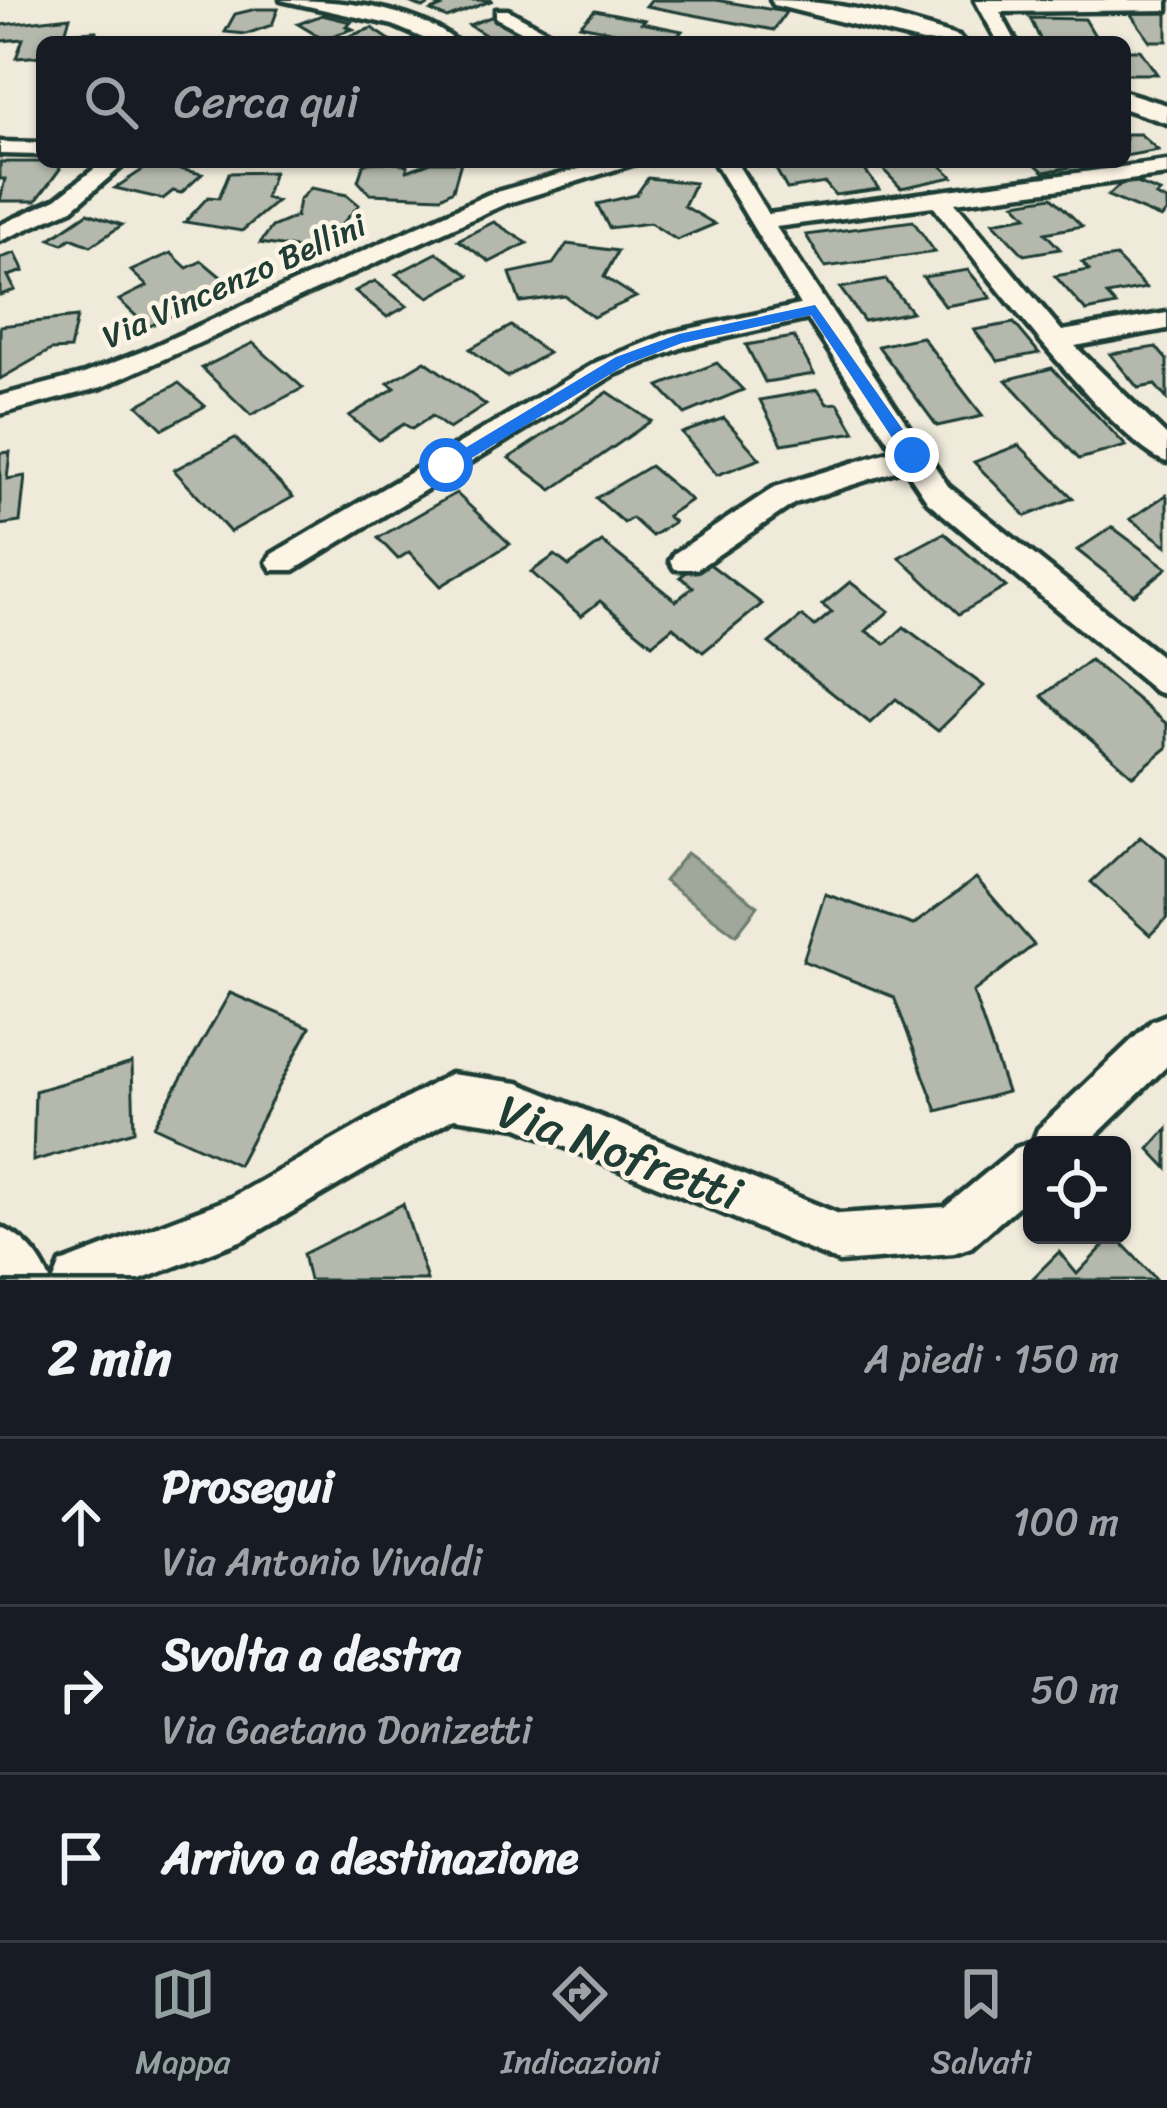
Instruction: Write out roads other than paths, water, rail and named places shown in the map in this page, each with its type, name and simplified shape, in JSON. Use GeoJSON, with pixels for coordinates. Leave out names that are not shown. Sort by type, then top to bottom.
{"type":"FeatureCollection","features":[{"type":"Feature","properties":{"kind":"main road"},"geometry":{"type":"LineString","coordinates":[[783,0],[930,36]]}},
{"type":"Feature","properties":{"kind":"main road"},"geometry":{"type":"LineString","coordinates":[[1131,102],[1167,116]]}},
{"type":"Feature","properties":{"kind":"street"},"geometry":{"type":"LineString","coordinates":[[290,0],[398,20],[434,36]]}},
{"type":"Feature","properties":{"kind":"street"},"geometry":{"type":"LineString","coordinates":[[1004,36],[986,3],[1167,5]]}},
{"type":"Feature","properties":{"kind":"street"},"geometry":{"type":"LineString","coordinates":[[502,14],[545,36]]}},
{"type":"Feature","properties":{"kind":"street"},"geometry":{"type":"LineString","coordinates":[[0,148],[36,149]]}},
{"type":"Feature","properties":{"kind":"street"},"geometry":{"type":"LineString","coordinates":[[0,234],[64,204],[109,168]]}},
{"type":"Feature","properties":{"kind":"street"},"geometry":{"type":"LineString","coordinates":[[729,168],[815,310],[938,494],[1167,681]]}},
{"type":"Feature","properties":{"kind":"street","name":"Via Vincenzo Bellini"},"geometry":{"type":"LineString","coordinates":[[0,405],[92,381],[559,170]]}},
{"type":"Feature","properties":{"kind":"street"},"geometry":{"type":"LineString","coordinates":[[761,222],[1163,170]]}},
{"type":"Feature","properties":{"kind":"street"},"geometry":{"type":"LineString","coordinates":[[938,197],[1055,341],[1125,416],[1167,452]]}},
{"type":"Feature","properties":{"kind":"street"},"geometry":{"type":"LineString","coordinates":[[283,562],[622,360],[679,339],[815,310]]}},
{"type":"Feature","properties":{"kind":"street"},"geometry":{"type":"LineString","coordinates":[[1055,341],[1167,321]]}},
{"type":"Feature","properties":{"kind":"street"},"geometry":{"type":"LineString","coordinates":[[686,561],[785,495],[912,455]]}},
{"type":"Feature","properties":{"kind":"street"},"geometry":{"type":"LineString","coordinates":[[1063,1136],[1167,1036]]}},
{"type":"Feature","properties":{"kind":"street","name":"Via Nofretti"},"geometry":{"type":"LineString","coordinates":[[78,1280],[245,1216],[450,1096],[518,1105],[839,1238],[954,1230],[1023,1172]]}},
{"type":"Feature","properties":{"kind":"street"},"geometry":{"type":"LineString","coordinates":[[0,1251],[26,1280]]}}]}
